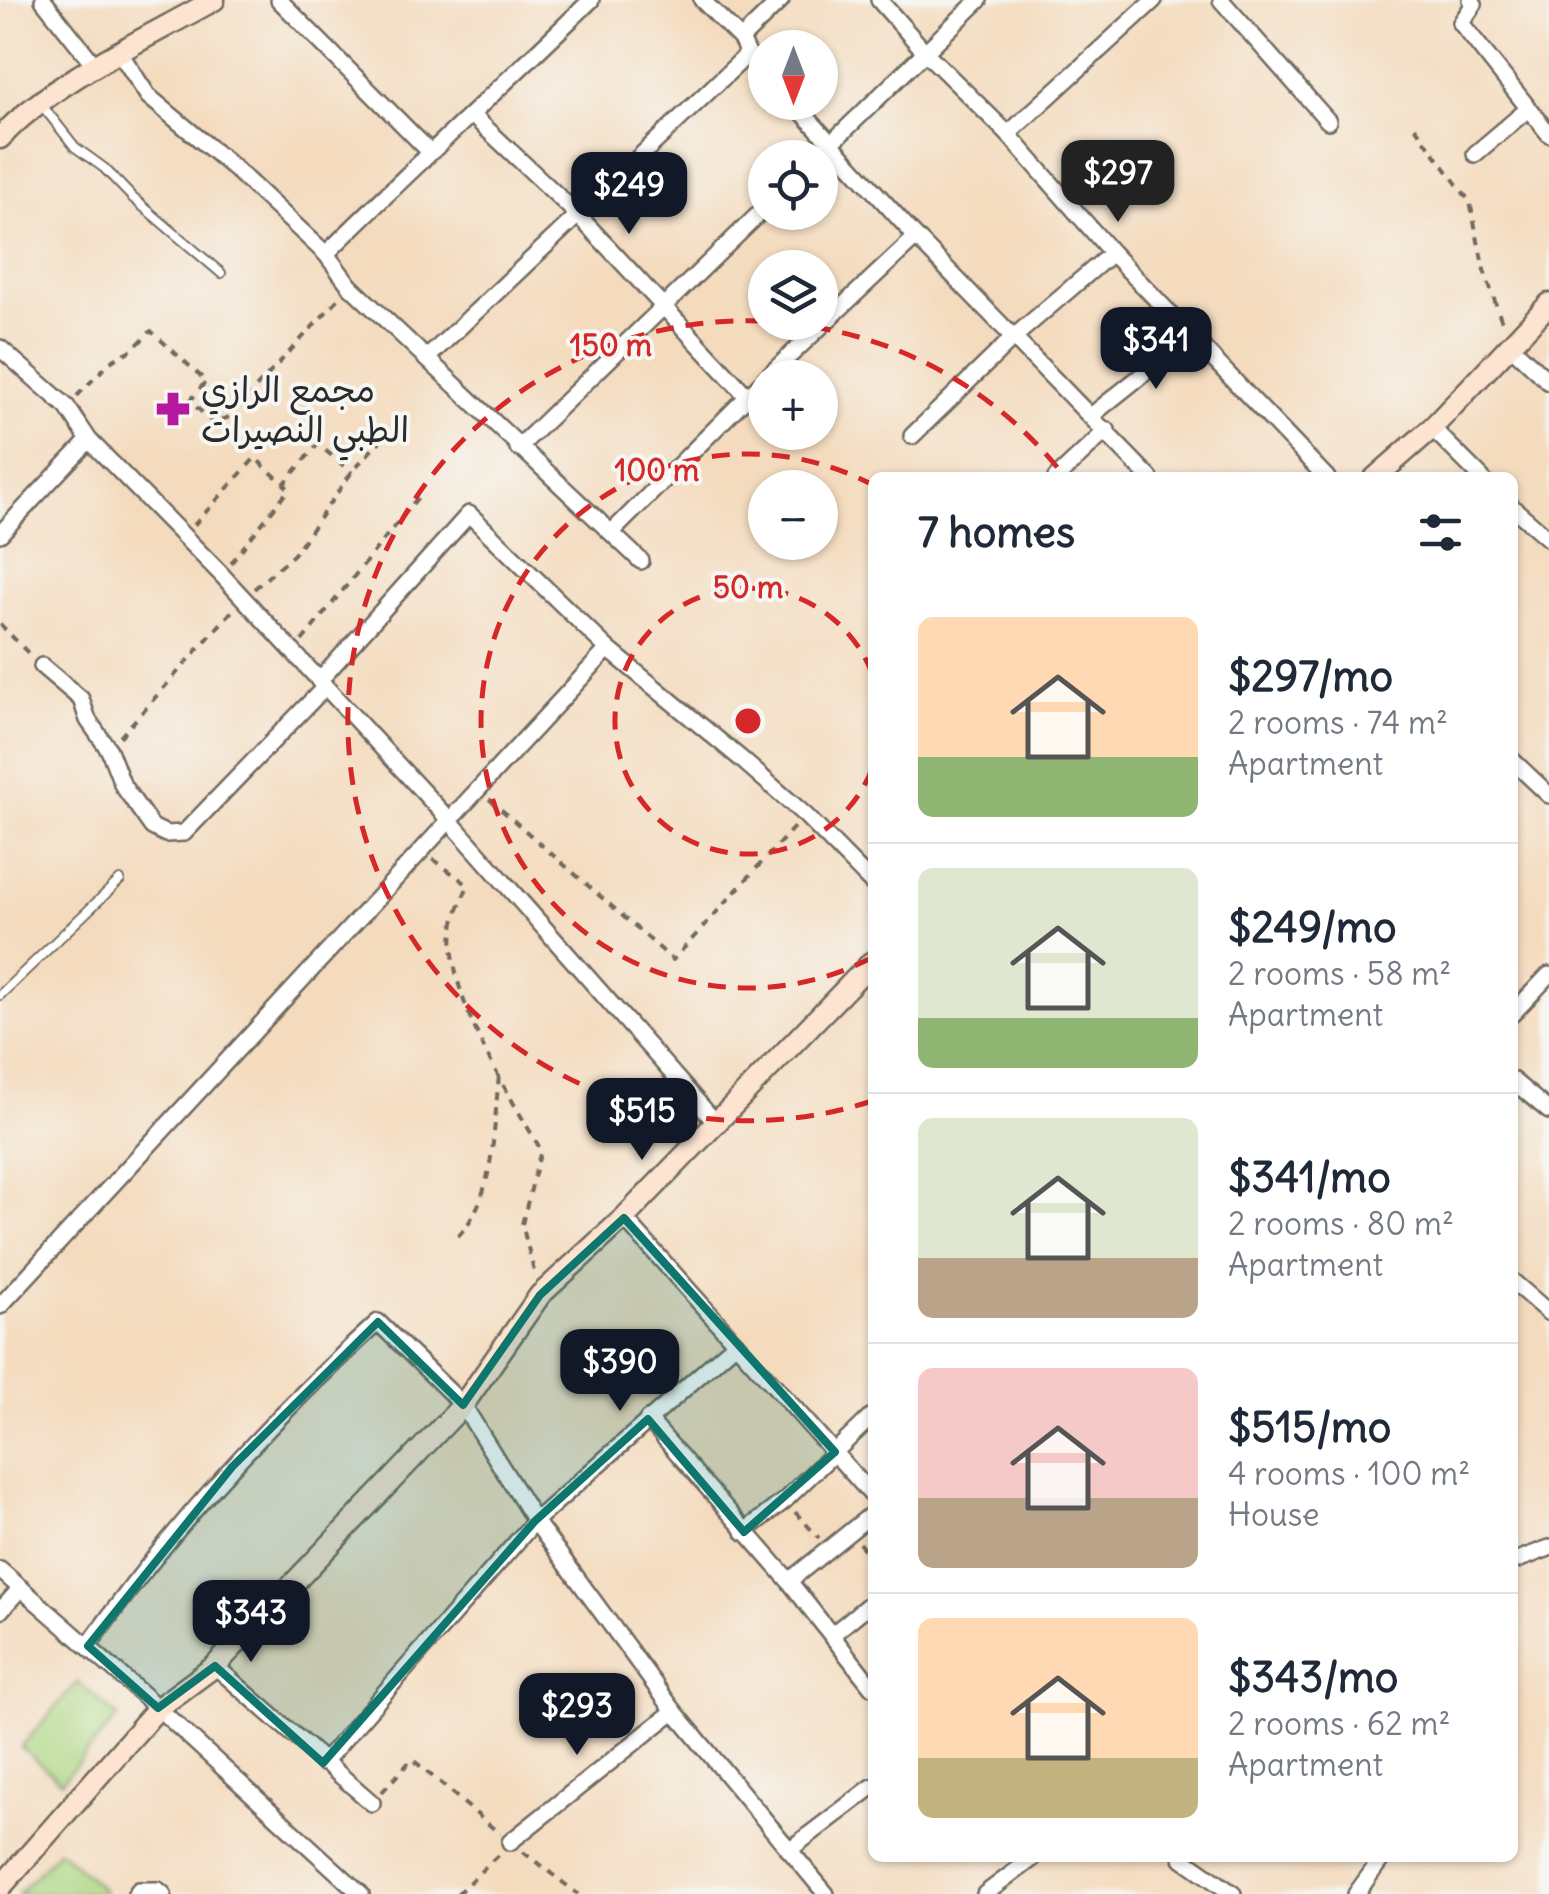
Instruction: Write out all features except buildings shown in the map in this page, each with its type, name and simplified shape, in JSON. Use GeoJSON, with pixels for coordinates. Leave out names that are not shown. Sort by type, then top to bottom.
{"type":"FeatureCollection","features":[{"type":"Feature","properties":{"kind":"street"},"geometry":{"type":"LineString","coordinates":[[44,0],[96,67]]}},
{"type":"Feature","properties":{"kind":"street"},"geometry":{"type":"LineString","coordinates":[[0,138],[96,67],[214,0]]}},
{"type":"Feature","properties":{"kind":"street"},"geometry":{"type":"LineString","coordinates":[[280,0],[428,152]]}},
{"type":"Feature","properties":{"kind":"street"},"geometry":{"type":"LineString","coordinates":[[326,254],[428,152],[474,116],[591,0]]}},
{"type":"Feature","properties":{"kind":"street"},"geometry":{"type":"LineString","coordinates":[[702,0],[748,50]]}},
{"type":"Feature","properties":{"kind":"street"},"geometry":{"type":"LineString","coordinates":[[426,358],[745,46],[781,0]]}},
{"type":"Feature","properties":{"kind":"street"},"geometry":{"type":"LineString","coordinates":[[880,0],[1008,134],[1112,253],[1321,472]]}},
{"type":"Feature","properties":{"kind":"street"},"geometry":{"type":"LineString","coordinates":[[834,140],[978,0]]}},
{"type":"Feature","properties":{"kind":"street"},"geometry":{"type":"LineString","coordinates":[[1008,134],[1154,0]]}},
{"type":"Feature","properties":{"kind":"street"},"geometry":{"type":"LineString","coordinates":[[1221,0],[1328,121]]}},
{"type":"Feature","properties":{"kind":"street"},"geometry":{"type":"LineString","coordinates":[[1471,0],[1474,4],[1461,23],[1549,134]]}},
{"type":"Feature","properties":{"kind":"street"},"geometry":{"type":"LineString","coordinates":[[120,53],[148,96],[234,168],[326,254],[350,286],[640,561]]}},
{"type":"Feature","properties":{"kind":"street"},"geometry":{"type":"LineString","coordinates":[[1475,154],[1528,109]]}},
{"type":"Feature","properties":{"kind":"street"},"geometry":{"type":"LineString","coordinates":[[474,116],[577,214],[747,396],[612,532]]}},
{"type":"Feature","properties":{"kind":"street"},"geometry":{"type":"LineString","coordinates":[[810,120],[828,140]]}},
{"type":"Feature","properties":{"kind":"street"},"geometry":{"type":"LineString","coordinates":[[838,151],[916,237],[1145,472]]}},
{"type":"Feature","properties":{"kind":"street"},"geometry":{"type":"LineString","coordinates":[[518,448],[748,224]]}},
{"type":"Feature","properties":{"kind":"street"},"geometry":{"type":"LineString","coordinates":[[785,360],[916,237]]}},
{"type":"Feature","properties":{"kind":"street"},"geometry":{"type":"LineString","coordinates":[[912,436],[1015,336],[1112,253]]}},
{"type":"Feature","properties":{"kind":"street"},"geometry":{"type":"LineString","coordinates":[[1382,472],[1432,428],[1549,304]]}},
{"type":"Feature","properties":{"kind":"street"},"geometry":{"type":"LineString","coordinates":[[1092,415],[1192,335]]}},
{"type":"Feature","properties":{"kind":"street"},"geometry":{"type":"LineString","coordinates":[[1509,344],[1549,382]]}},
{"type":"Feature","properties":{"kind":"street"},"geometry":{"type":"LineString","coordinates":[[0,348],[67,407],[89,440],[220,573],[449,820],[716,1122]]}},
{"type":"Feature","properties":{"kind":"street"},"geometry":{"type":"LineString","coordinates":[[1432,428],[1476,472]]}},
{"type":"Feature","properties":{"kind":"street"},"geometry":{"type":"LineString","coordinates":[[1062,472],[1107,430]]}},
{"type":"Feature","properties":{"kind":"street"},"geometry":{"type":"LineString","coordinates":[[0,534],[89,440]]}},
{"type":"Feature","properties":{"kind":"street"},"geometry":{"type":"LineString","coordinates":[[1518,513],[1549,539]]}},
{"type":"Feature","properties":{"kind":"street"},"geometry":{"type":"LineString","coordinates":[[42,666],[81,699],[88,720],[109,750],[124,786],[152,827],[166,834],[184,833],[322,684],[469,514],[608,650],[740,758],[868,879]]}},
{"type":"Feature","properties":{"kind":"street"},"geometry":{"type":"LineString","coordinates":[[0,1306],[608,650]]}},
{"type":"Feature","properties":{"kind":"street"},"geometry":{"type":"LineString","coordinates":[[1518,766],[1549,795]]}},
{"type":"Feature","properties":{"kind":"street"},"geometry":{"type":"LineString","coordinates":[[2,1880],[158,1708],[216,1666],[463,1405],[540,1294],[624,1218],[868,966]]}},
{"type":"Feature","properties":{"kind":"street"},"geometry":{"type":"LineString","coordinates":[[1518,1008],[1549,975]]}},
{"type":"Feature","properties":{"kind":"street"},"geometry":{"type":"LineString","coordinates":[[1518,1085],[1549,1111]]}},
{"type":"Feature","properties":{"kind":"street"},"geometry":{"type":"LineString","coordinates":[[624,1218],[868,1490]]}},
{"type":"Feature","properties":{"kind":"street"},"geometry":{"type":"LineString","coordinates":[[1518,1286],[1549,1313]]}},
{"type":"Feature","properties":{"kind":"street"},"geometry":{"type":"LineString","coordinates":[[88,1646],[131,1584],[232,1467],[303,1390],[378,1322],[463,1405],[536,1520],[674,1711],[826,1894]]}},
{"type":"Feature","properties":{"kind":"street"},"geometry":{"type":"LineString","coordinates":[[324,1763],[536,1520],[736,1343]]}},
{"type":"Feature","properties":{"kind":"street"},"geometry":{"type":"LineString","coordinates":[[648,1419],[833,1634],[868,1682]]}},
{"type":"Feature","properties":{"kind":"street"},"geometry":{"type":"LineString","coordinates":[[744,1532],[784,1500],[868,1420]]}},
{"type":"Feature","properties":{"kind":"street"},"geometry":{"type":"LineString","coordinates":[[789,1582],[868,1518]]}},
{"type":"Feature","properties":{"kind":"street"},"geometry":{"type":"LineString","coordinates":[[1518,1560],[1549,1548]]}},
{"type":"Feature","properties":{"kind":"street"},"geometry":{"type":"LineString","coordinates":[[0,1570],[361,1894]]}},
{"type":"Feature","properties":{"kind":"street"},"geometry":{"type":"LineString","coordinates":[[0,1611],[21,1588]]}},
{"type":"Feature","properties":{"kind":"street"},"geometry":{"type":"LineString","coordinates":[[833,1634],[868,1605]]}},
{"type":"Feature","properties":{"kind":"street"},"geometry":{"type":"LineString","coordinates":[[216,1666],[372,1802]]}},
{"type":"Feature","properties":{"kind":"street"},"geometry":{"type":"LineString","coordinates":[[510,1842],[674,1711]]}},
{"type":"Feature","properties":{"kind":"street"},"geometry":{"type":"LineString","coordinates":[[789,1850],[868,1790]]}},
{"type":"Feature","properties":{"kind":"street"},"geometry":{"type":"LineString","coordinates":[[984,1894],[1028,1862]]}},
{"type":"Feature","properties":{"kind":"street"},"geometry":{"type":"LineString","coordinates":[[1188,1862],[1234,1894]]}},
{"type":"Feature","properties":{"kind":"street"},"geometry":{"type":"LineString","coordinates":[[1356,1894],[1379,1862]]}},
{"type":"Feature","properties":{"kind":"street"},"geometry":{"type":"LineString","coordinates":[[136,1894],[139,1890],[158,1890],[163,1894]]}},
{"type":"Feature","properties":{"kind":"lane"},"geometry":{"type":"LineString","coordinates":[[41,104],[75,147],[104,168],[132,198],[221,273]]}},
{"type":"Feature","properties":{"kind":"lane"},"geometry":{"type":"LineString","coordinates":[[0,994],[120,880]]}},
{"type":"Feature","properties":{"kind":"path"},"geometry":{"type":"LineString","coordinates":[[1415,127],[1470,202],[1484,270],[1509,344]]}},
{"type":"Feature","properties":{"kind":"path"},"geometry":{"type":"LineString","coordinates":[[67,407],[110,362],[134,349],[151,330],[206,381],[190,402],[214,423],[229,417],[350,286]]}},
{"type":"Feature","properties":{"kind":"path"},"geometry":{"type":"LineString","coordinates":[[284,484],[318,444],[352,473]]}},
{"type":"Feature","properties":{"kind":"path"},"geometry":{"type":"LineString","coordinates":[[184,536],[255,458],[290,489],[262,521],[265,524],[238,558],[220,573]]}},
{"type":"Feature","properties":{"kind":"path"},"geometry":{"type":"LineString","coordinates":[[288,647],[302,640],[418,497]]}},
{"type":"Feature","properties":{"kind":"path"},"geometry":{"type":"LineString","coordinates":[[0,624],[42,666]]}},
{"type":"Feature","properties":{"kind":"path"},"geometry":{"type":"LineString","coordinates":[[478,788],[673,960],[805,816]]}},
{"type":"Feature","properties":{"kind":"path"},"geometry":{"type":"LineString","coordinates":[[421,850],[468,885],[452,928],[457,977],[478,1036],[541,1150],[522,1224],[540,1294]]}},
{"type":"Feature","properties":{"kind":"path"},"geometry":{"type":"LineString","coordinates":[[458,1236],[470,1224],[487,1176],[499,1076]]}},
{"type":"Feature","properties":{"kind":"path"},"geometry":{"type":"LineString","coordinates":[[784,1500],[830,1549]]}},
{"type":"Feature","properties":{"kind":"path"},"geometry":{"type":"LineString","coordinates":[[851,1533],[868,1553]]}},
{"type":"Feature","properties":{"kind":"path"},"geometry":{"type":"LineString","coordinates":[[372,1802],[412,1758],[578,1894]]}},
{"type":"Feature","properties":{"kind":"path"},"geometry":{"type":"LineString","coordinates":[[457,1894],[510,1842]]}},
{"type":"Feature","properties":{"kind":"highlighted area"},"geometry":{"type":"Polygon","coordinates":[[[624,1218],[835,1452],[744,1532],[648,1419],[535,1521],[323,1763],[215,1666],[158,1708],[88,1646],[232,1467],[378,1322],[463,1405],[540,1295],[624,1218]]]}},
{"type":"Feature","properties":{"kind":"green space"},"geometry":{"type":"Polygon","coordinates":[[[78,1682],[118,1717],[61,1782],[21,1747],[78,1682]]]}},
{"type":"Feature","properties":{"kind":"green space"},"geometry":{"type":"Polygon","coordinates":[[[59,1850],[104,1891],[18,1894],[59,1850]]]}},
{"type":"Feature","properties":{"kind":"place","name":"مجمع الرازي الطبي النصيرات"},"geometry":{"type":"Point","coordinates":[173,409]}}]}
